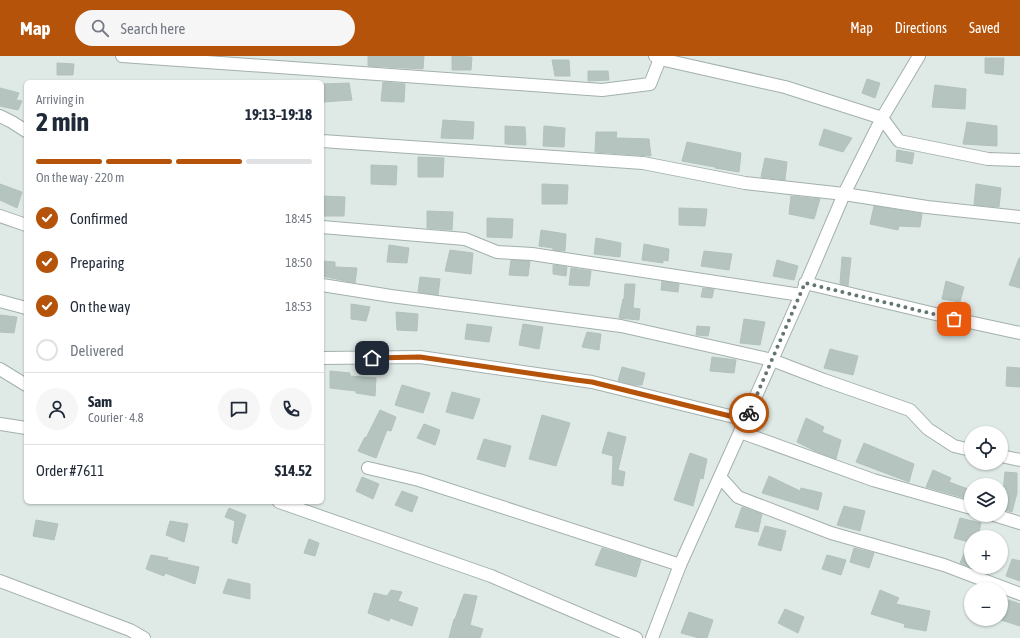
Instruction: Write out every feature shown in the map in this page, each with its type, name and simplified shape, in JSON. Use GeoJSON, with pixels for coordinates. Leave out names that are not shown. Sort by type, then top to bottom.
{"type":"FeatureCollection","features":[{"type":"Feature","properties":{"kind":"street"},"geometry":{"type":"LineString","coordinates":[[122,56],[602,90],[650,84],[658,57],[785,87],[882,118],[899,141],[988,159],[1020,160]]}},
{"type":"Feature","properties":{"kind":"street"},"geometry":{"type":"LineString","coordinates":[[652,638],[680,565],[801,296],[805,283],[844,194],[882,118],[919,56]]}},
{"type":"Feature","properties":{"kind":"street"},"geometry":{"type":"LineString","coordinates":[[0,116],[24,130]]}},
{"type":"Feature","properties":{"kind":"street"},"geometry":{"type":"LineString","coordinates":[[324,141],[643,163],[745,183],[844,194],[928,207],[1020,218]]}},
{"type":"Feature","properties":{"kind":"street"},"geometry":{"type":"LineString","coordinates":[[0,216],[24,224]]}},
{"type":"Feature","properties":{"kind":"street"},"geometry":{"type":"LineString","coordinates":[[324,227],[465,239],[496,252],[532,254],[801,296]]}},
{"type":"Feature","properties":{"kind":"street"},"geometry":{"type":"LineString","coordinates":[[805,283],[962,321],[1020,333]]}},
{"type":"Feature","properties":{"kind":"street"},"geometry":{"type":"LineString","coordinates":[[324,285],[391,296],[622,326],[772,360],[910,410],[928,429],[954,446],[964,448]]}},
{"type":"Feature","properties":{"kind":"street"},"geometry":{"type":"LineString","coordinates":[[0,301],[24,307]]}},
{"type":"Feature","properties":{"kind":"street"},"geometry":{"type":"LineString","coordinates":[[324,358],[420,357],[584,381],[746,420]]}},
{"type":"Feature","properties":{"kind":"street"},"geometry":{"type":"LineString","coordinates":[[0,370],[24,384]]}},
{"type":"Feature","properties":{"kind":"street"},"geometry":{"type":"LineString","coordinates":[[0,424],[24,428]]}},
{"type":"Feature","properties":{"kind":"street"},"geometry":{"type":"LineString","coordinates":[[740,432],[873,480],[964,506]]}},
{"type":"Feature","properties":{"kind":"street"},"geometry":{"type":"LineString","coordinates":[[1008,457],[1020,460]]}},
{"type":"Feature","properties":{"kind":"street"},"geometry":{"type":"LineString","coordinates":[[368,468],[420,480],[680,565]]}},
{"type":"Feature","properties":{"kind":"street"},"geometry":{"type":"LineString","coordinates":[[720,476],[738,496],[752,502],[831,533],[944,565],[1020,594]]}},
{"type":"Feature","properties":{"kind":"street"},"geometry":{"type":"LineString","coordinates":[[284,504],[492,576],[636,638]]}},
{"type":"Feature","properties":{"kind":"street"},"geometry":{"type":"LineString","coordinates":[[1008,519],[1020,523]]}},
{"type":"Feature","properties":{"kind":"street"},"geometry":{"type":"LineString","coordinates":[[0,581],[130,630],[144,638]]}},
{"type":"Feature","properties":{"kind":"building"},"geometry":{"type":"Polygon","coordinates":[[[368,56],[424,56],[423,69],[368,66],[368,56]]]}},
{"type":"Feature","properties":{"kind":"building"},"geometry":{"type":"Polygon","coordinates":[[[452,56],[472,57],[471,70],[452,70],[452,56]]]}},
{"type":"Feature","properties":{"kind":"building"},"geometry":{"type":"Polygon","coordinates":[[[985,58],[1004,58],[1003,75],[985,73],[985,58]]]}},
{"type":"Feature","properties":{"kind":"building"},"geometry":{"type":"Polygon","coordinates":[[[552,60],[569,60],[570,76],[555,76],[552,60]]]}},
{"type":"Feature","properties":{"kind":"building"},"geometry":{"type":"Polygon","coordinates":[[[57,63],[74,64],[73,75],[57,75],[57,63]]]}},
{"type":"Feature","properties":{"kind":"building"},"geometry":{"type":"Polygon","coordinates":[[[588,71],[608,71],[609,80],[588,81],[588,71]]]}},
{"type":"Feature","properties":{"kind":"building"},"geometry":{"type":"Polygon","coordinates":[[[867,79],[880,83],[875,98],[862,93],[867,79]]]}},
{"type":"Feature","properties":{"kind":"building"},"geometry":{"type":"Polygon","coordinates":[[[383,82],[405,84],[404,102],[381,101],[383,82]]]}},
{"type":"Feature","properties":{"kind":"building"},"geometry":{"type":"Polygon","coordinates":[[[349,83],[352,100],[324,102],[324,84],[349,83]]]}},
{"type":"Feature","properties":{"kind":"building"},"geometry":{"type":"Polygon","coordinates":[[[935,85],[966,89],[965,109],[932,107],[935,85]]]}},
{"type":"Feature","properties":{"kind":"building"},"geometry":{"type":"Polygon","coordinates":[[[0,88],[19,93],[16,100],[22,101],[18,110],[0,106],[0,88]]]}},
{"type":"Feature","properties":{"kind":"building"},"geometry":{"type":"Polygon","coordinates":[[[443,120],[474,122],[473,139],[441,138],[443,120]]]}},
{"type":"Feature","properties":{"kind":"building"},"geometry":{"type":"Polygon","coordinates":[[[967,122],[997,126],[997,146],[963,144],[967,122]]]}},
{"type":"Feature","properties":{"kind":"building"},"geometry":{"type":"Polygon","coordinates":[[[505,126],[525,127],[526,145],[505,144],[505,126]]]}},
{"type":"Feature","properties":{"kind":"building"},"geometry":{"type":"Polygon","coordinates":[[[544,126],[565,128],[564,147],[543,146],[544,126]]]}},
{"type":"Feature","properties":{"kind":"building"},"geometry":{"type":"Polygon","coordinates":[[[824,129],[852,138],[843,152],[819,145],[824,129]]]}},
{"type":"Feature","properties":{"kind":"building"},"geometry":{"type":"Polygon","coordinates":[[[596,132],[617,132],[616,138],[649,139],[651,156],[595,152],[596,132]]]}},
{"type":"Feature","properties":{"kind":"building"},"geometry":{"type":"Polygon","coordinates":[[[687,142],[741,153],[739,172],[682,161],[687,142]]]}},
{"type":"Feature","properties":{"kind":"building"},"geometry":{"type":"Polygon","coordinates":[[[897,150],[914,153],[912,164],[896,161],[897,150]]]}},
{"type":"Feature","properties":{"kind":"building"},"geometry":{"type":"Polygon","coordinates":[[[418,157],[444,158],[443,177],[418,177],[418,157]]]}},
{"type":"Feature","properties":{"kind":"building"},"geometry":{"type":"Polygon","coordinates":[[[765,158],[787,162],[785,180],[761,177],[765,158]]]}},
{"type":"Feature","properties":{"kind":"building"},"geometry":{"type":"Polygon","coordinates":[[[371,165],[397,166],[396,185],[371,184],[371,165]]]}},
{"type":"Feature","properties":{"kind":"building"},"geometry":{"type":"Polygon","coordinates":[[[0,184],[22,192],[17,208],[0,200],[0,184]]]}},
{"type":"Feature","properties":{"kind":"building"},"geometry":{"type":"Polygon","coordinates":[[[542,184],[568,185],[567,204],[542,204],[542,184]]]}},
{"type":"Feature","properties":{"kind":"building"},"geometry":{"type":"Polygon","coordinates":[[[976,184],[1001,188],[999,207],[974,205],[976,184]]]}},
{"type":"Feature","properties":{"kind":"building"},"geometry":{"type":"Polygon","coordinates":[[[324,196],[345,197],[344,216],[324,216],[324,196]]]}},
{"type":"Feature","properties":{"kind":"building"},"geometry":{"type":"Polygon","coordinates":[[[791,196],[820,199],[814,219],[789,214],[791,196]]]}},
{"type":"Feature","properties":{"kind":"building"},"geometry":{"type":"Polygon","coordinates":[[[874,206],[922,214],[920,227],[899,226],[898,230],[870,224],[874,206]]]}},
{"type":"Feature","properties":{"kind":"building"},"geometry":{"type":"Polygon","coordinates":[[[679,208],[707,209],[705,226],[679,225],[679,208]]]}},
{"type":"Feature","properties":{"kind":"building"},"geometry":{"type":"Polygon","coordinates":[[[427,211],[453,212],[452,230],[427,228],[427,211]]]}},
{"type":"Feature","properties":{"kind":"building"},"geometry":{"type":"Polygon","coordinates":[[[487,218],[513,219],[512,238],[487,237],[487,218]]]}},
{"type":"Feature","properties":{"kind":"building"},"geometry":{"type":"Polygon","coordinates":[[[541,230],[566,234],[565,251],[553,250],[553,248],[539,246],[541,230]]]}},
{"type":"Feature","properties":{"kind":"building"},"geometry":{"type":"Polygon","coordinates":[[[596,238],[621,243],[620,257],[594,254],[596,238]]]}},
{"type":"Feature","properties":{"kind":"building"},"geometry":{"type":"Polygon","coordinates":[[[644,244],[669,249],[668,261],[663,260],[663,263],[642,260],[644,244]]]}},
{"type":"Feature","properties":{"kind":"building"},"geometry":{"type":"Polygon","coordinates":[[[389,245],[409,248],[407,263],[387,262],[389,245]]]}},
{"type":"Feature","properties":{"kind":"building"},"geometry":{"type":"Polygon","coordinates":[[[450,250],[473,253],[471,274],[445,271],[450,250]]]}},
{"type":"Feature","properties":{"kind":"building"},"geometry":{"type":"Polygon","coordinates":[[[704,251],[732,254],[729,270],[701,266],[704,251]]]}},
{"type":"Feature","properties":{"kind":"building"},"geometry":{"type":"Polygon","coordinates":[[[842,257],[851,258],[848,286],[840,284],[842,257]]]}},
{"type":"Feature","properties":{"kind":"building"},"geometry":{"type":"Polygon","coordinates":[[[1020,258],[1020,288],[1009,285],[1020,258]]]}},
{"type":"Feature","properties":{"kind":"building"},"geometry":{"type":"Polygon","coordinates":[[[511,260],[530,261],[528,276],[509,275],[511,260]]]}},
{"type":"Feature","properties":{"kind":"building"},"geometry":{"type":"Polygon","coordinates":[[[777,260],[798,266],[794,280],[773,276],[777,260]]]}},
{"type":"Feature","properties":{"kind":"building"},"geometry":{"type":"Polygon","coordinates":[[[324,261],[335,262],[335,267],[357,268],[355,283],[324,276],[324,261]]]}},
{"type":"Feature","properties":{"kind":"building"},"geometry":{"type":"Polygon","coordinates":[[[553,265],[567,267],[566,276],[553,274],[553,265]]]}},
{"type":"Feature","properties":{"kind":"building"},"geometry":{"type":"Polygon","coordinates":[[[571,268],[591,271],[589,286],[569,285],[571,268]]]}},
{"type":"Feature","properties":{"kind":"building"},"geometry":{"type":"Polygon","coordinates":[[[420,277],[440,279],[438,295],[418,292],[420,277]]]}},
{"type":"Feature","properties":{"kind":"building"},"geometry":{"type":"Polygon","coordinates":[[[662,281],[679,284],[678,292],[661,290],[662,281]]]}},
{"type":"Feature","properties":{"kind":"building"},"geometry":{"type":"Polygon","coordinates":[[[946,281],[964,287],[960,302],[942,299],[946,281]]]}},
{"type":"Feature","properties":{"kind":"building"},"geometry":{"type":"Polygon","coordinates":[[[625,284],[635,284],[633,308],[640,309],[639,320],[619,318],[624,299],[625,284]]]}},
{"type":"Feature","properties":{"kind":"building"},"geometry":{"type":"Polygon","coordinates":[[[703,288],[714,289],[712,298],[701,297],[703,288]]]}},
{"type":"Feature","properties":{"kind":"building"},"geometry":{"type":"Polygon","coordinates":[[[351,304],[370,307],[366,321],[351,319],[351,304]]]}},
{"type":"Feature","properties":{"kind":"building"},"geometry":{"type":"Polygon","coordinates":[[[396,312],[418,314],[417,331],[397,330],[396,312]]]}},
{"type":"Feature","properties":{"kind":"building"},"geometry":{"type":"Polygon","coordinates":[[[0,315],[17,317],[14,333],[0,332],[0,315]]]}},
{"type":"Feature","properties":{"kind":"building"},"geometry":{"type":"Polygon","coordinates":[[[744,319],[765,322],[760,345],[740,343],[744,319]]]}},
{"type":"Feature","properties":{"kind":"building"},"geometry":{"type":"Polygon","coordinates":[[[467,324],[492,327],[489,342],[465,339],[467,324]]]}},
{"type":"Feature","properties":{"kind":"building"},"geometry":{"type":"Polygon","coordinates":[[[523,324],[543,327],[539,349],[519,345],[523,324]]]}},
{"type":"Feature","properties":{"kind":"building"},"geometry":{"type":"Polygon","coordinates":[[[697,326],[710,327],[708,336],[696,335],[697,326]]]}},
{"type":"Feature","properties":{"kind":"building"},"geometry":{"type":"Polygon","coordinates":[[[587,332],[601,334],[599,350],[582,347],[587,332]]]}},
{"type":"Feature","properties":{"kind":"building"},"geometry":{"type":"Polygon","coordinates":[[[830,349],[858,356],[853,375],[824,368],[830,349]]]}},
{"type":"Feature","properties":{"kind":"building"},"geometry":{"type":"Polygon","coordinates":[[[712,357],[736,360],[734,373],[710,371],[712,357]]]}},
{"type":"Feature","properties":{"kind":"building"},"geometry":{"type":"Polygon","coordinates":[[[622,367],[645,373],[642,385],[634,385],[618,381],[622,367]]]}},
{"type":"Feature","properties":{"kind":"building"},"geometry":{"type":"Polygon","coordinates":[[[1007,367],[1020,368],[1020,387],[1006,386],[1007,367]]]}},
{"type":"Feature","properties":{"kind":"building"},"geometry":{"type":"Polygon","coordinates":[[[330,371],[350,373],[350,376],[376,378],[375,396],[356,393],[356,391],[330,388],[330,371]]]}},
{"type":"Feature","properties":{"kind":"building"},"geometry":{"type":"Polygon","coordinates":[[[402,385],[430,393],[423,413],[395,405],[402,385]]]}},
{"type":"Feature","properties":{"kind":"building"},"geometry":{"type":"Polygon","coordinates":[[[452,392],[480,399],[473,419],[446,412],[452,392]]]}},
{"type":"Feature","properties":{"kind":"building"},"geometry":{"type":"Polygon","coordinates":[[[380,410],[396,417],[391,431],[387,430],[376,458],[358,451],[380,410]]]}},
{"type":"Feature","properties":{"kind":"building"},"geometry":{"type":"Polygon","coordinates":[[[542,415],[570,423],[556,466],[529,459],[542,415]]]}},
{"type":"Feature","properties":{"kind":"building"},"geometry":{"type":"Polygon","coordinates":[[[806,418],[824,427],[822,432],[841,440],[836,459],[797,442],[806,418]]]}},
{"type":"Feature","properties":{"kind":"building"},"geometry":{"type":"Polygon","coordinates":[[[424,424],[440,430],[435,445],[417,438],[424,424]]]}},
{"type":"Feature","properties":{"kind":"building"},"geometry":{"type":"Polygon","coordinates":[[[608,432],[626,437],[618,470],[625,472],[623,486],[612,484],[613,456],[602,453],[608,432]]]}},
{"type":"Feature","properties":{"kind":"building"},"geometry":{"type":"Polygon","coordinates":[[[484,439],[511,446],[505,467],[477,459],[484,439]]]}},
{"type":"Feature","properties":{"kind":"building"},"geometry":{"type":"Polygon","coordinates":[[[864,443],[914,464],[909,482],[856,462],[864,443]]]}},
{"type":"Feature","properties":{"kind":"building"},"geometry":{"type":"Polygon","coordinates":[[[690,453],[707,459],[703,479],[700,478],[693,506],[674,500],[690,453]]]}},
{"type":"Feature","properties":{"kind":"building"},"geometry":{"type":"Polygon","coordinates":[[[933,470],[951,478],[949,482],[964,488],[964,498],[926,487],[933,470]]]}},
{"type":"Feature","properties":{"kind":"building"},"geometry":{"type":"Polygon","coordinates":[[[1005,472],[1017,473],[1017,493],[1012,512],[1008,511],[1008,478],[1004,478],[1005,472]]]}},
{"type":"Feature","properties":{"kind":"building"},"geometry":{"type":"Polygon","coordinates":[[[769,476],[800,491],[801,488],[822,493],[818,510],[762,493],[769,476]]]}},
{"type":"Feature","properties":{"kind":"building"},"geometry":{"type":"Polygon","coordinates":[[[362,477],[379,484],[373,499],[356,491],[362,477]]]}},
{"type":"Feature","properties":{"kind":"building"},"geometry":{"type":"Polygon","coordinates":[[[402,491],[418,497],[412,512],[395,505],[402,491]]]}},
{"type":"Feature","properties":{"kind":"building"},"geometry":{"type":"Polygon","coordinates":[[[844,506],[865,511],[860,531],[837,525],[844,506]]]}},
{"type":"Feature","properties":{"kind":"building"},"geometry":{"type":"Polygon","coordinates":[[[742,507],[762,514],[758,532],[735,527],[742,507]]]}},
{"type":"Feature","properties":{"kind":"building"},"geometry":{"type":"Polygon","coordinates":[[[229,508],[246,515],[237,544],[232,542],[235,521],[225,517],[229,508]]]}},
{"type":"Feature","properties":{"kind":"building"},"geometry":{"type":"Polygon","coordinates":[[[960,518],[964,519],[964,522],[981,523],[980,530],[964,530],[964,541],[954,538],[960,518]]]}},
{"type":"Feature","properties":{"kind":"building"},"geometry":{"type":"Polygon","coordinates":[[[36,520],[58,524],[54,540],[33,536],[36,520]]]}},
{"type":"Feature","properties":{"kind":"building"},"geometry":{"type":"Polygon","coordinates":[[[170,521],[188,524],[184,542],[166,535],[170,521]]]}},
{"type":"Feature","properties":{"kind":"building"},"geometry":{"type":"Polygon","coordinates":[[[765,526],[786,531],[781,551],[758,545],[765,526]]]}},
{"type":"Feature","properties":{"kind":"building"},"geometry":{"type":"Polygon","coordinates":[[[309,539],[319,543],[315,556],[304,553],[309,539]]]}},
{"type":"Feature","properties":{"kind":"building"},"geometry":{"type":"Polygon","coordinates":[[[602,548],[641,560],[636,577],[595,565],[602,548]]]}},
{"type":"Feature","properties":{"kind":"building"},"geometry":{"type":"Polygon","coordinates":[[[854,548],[874,553],[869,568],[850,562],[854,548]]]}},
{"type":"Feature","properties":{"kind":"building"},"geometry":{"type":"Polygon","coordinates":[[[964,554],[964,564],[960,563],[964,554]]]}},
{"type":"Feature","properties":{"kind":"building"},"geometry":{"type":"Polygon","coordinates":[[[151,555],[168,558],[167,560],[199,567],[195,584],[165,573],[164,576],[146,569],[151,555]]]}},
{"type":"Feature","properties":{"kind":"building"},"geometry":{"type":"Polygon","coordinates":[[[827,555],[846,560],[841,575],[822,569],[827,555]]]}},
{"type":"Feature","properties":{"kind":"building"},"geometry":{"type":"Polygon","coordinates":[[[1012,559],[1020,561],[1020,581],[1006,576],[1008,574],[1012,559]]]}},
{"type":"Feature","properties":{"kind":"building"},"geometry":{"type":"Polygon","coordinates":[[[228,579],[250,584],[250,599],[223,593],[228,579]]]}},
{"type":"Feature","properties":{"kind":"building"},"geometry":{"type":"Polygon","coordinates":[[[391,590],[402,592],[398,601],[418,608],[412,626],[390,618],[389,621],[368,613],[374,593],[387,596],[391,590]]]}},
{"type":"Feature","properties":{"kind":"building"},"geometry":{"type":"Polygon","coordinates":[[[880,590],[899,598],[896,604],[930,611],[926,631],[904,627],[905,624],[871,614],[880,590]]]}},
{"type":"Feature","properties":{"kind":"building"},"geometry":{"type":"Polygon","coordinates":[[[464,594],[477,596],[470,625],[483,629],[480,638],[449,638],[454,619],[464,594]]]}},
{"type":"Feature","properties":{"kind":"building"},"geometry":{"type":"Polygon","coordinates":[[[1008,600],[1020,604],[1020,626],[1008,622],[1008,600]]]}},
{"type":"Feature","properties":{"kind":"building"},"geometry":{"type":"Polygon","coordinates":[[[785,609],[804,617],[798,633],[778,623],[785,609]]]}},
{"type":"Feature","properties":{"kind":"building"},"geometry":{"type":"Polygon","coordinates":[[[689,612],[713,620],[707,638],[699,638],[681,633],[689,612]]]}},
{"type":"Feature","properties":{"kind":"way so far"},"geometry":{"type":"LineString","coordinates":[[749,413],[801,296],[805,283],[954,319]]}},
{"type":"Feature","properties":{"kind":"route"},"geometry":{"type":"LineString","coordinates":[[372,358],[420,357],[592,382],[746,420],[749,413]]}}]}
